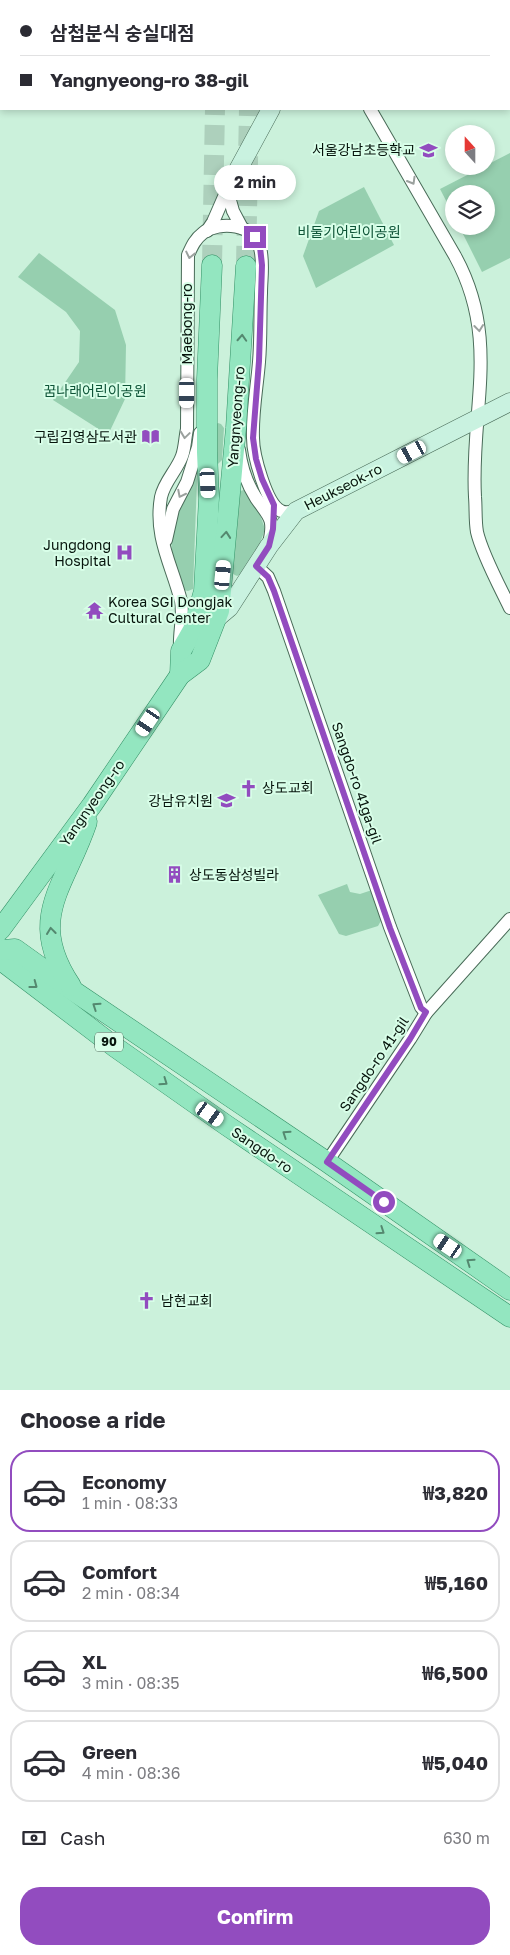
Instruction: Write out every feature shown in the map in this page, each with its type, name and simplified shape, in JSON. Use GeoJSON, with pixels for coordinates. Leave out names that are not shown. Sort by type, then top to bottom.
{"type":"FeatureCollection","features":[{"type":"Feature","properties":{"kind":"main road","name":"Yangnyeong-ro"},"geometry":{"type":"LineString","coordinates":[[180,675],[181,650],[193,630],[204,591],[209,498],[207,379],[212,265]]}},
{"type":"Feature","properties":{"kind":"main road","name":"Yangnyeong-ro"},"geometry":{"type":"LineString","coordinates":[[0,930],[92,805],[180,675],[200,660],[219,611],[236,428],[246,266]]}},
{"type":"Feature","properties":{"kind":"main road"},"geometry":{"type":"LineString","coordinates":[[75,992],[54,952],[50,918],[54,897],[79,847],[92,805]]}},
{"type":"Feature","properties":{"kind":"main road","name":"Sangdo-ro"},"geometry":{"type":"LineString","coordinates":[[510,1290],[327,1162],[75,992],[15,949],[2,949],[6,964],[115,1047],[226,1125],[510,1317]]}},
{"type":"Feature","properties":{"kind":"main road"},"geometry":{"type":"LineString","coordinates":[[354,1212],[368,1191]]}},
{"type":"Feature","properties":{"kind":"street"},"geometry":{"type":"LineString","coordinates":[[242,228],[233,211],[226,190],[270,110]]}},
{"type":"Feature","properties":{"kind":"street"},"geometry":{"type":"LineString","coordinates":[[371,110],[455,256],[473,296],[481,342],[480,397],[476,418],[473,467],[477,532],[510,608]]}},
{"type":"Feature","properties":{"kind":"street","name":"Maebong-ro"},"geometry":{"type":"LineString","coordinates":[[181,650],[181,602],[164,553],[160,515],[162,495],[182,456],[187,430],[188,254],[192,244],[207,231],[213,222],[226,190]]}},
{"type":"Feature","properties":{"kind":"street"},"geometry":{"type":"LineString","coordinates":[[207,231],[224,227],[242,228],[248,230],[255,237],[260,247],[262,265],[259,361],[253,438],[256,459],[262,479],[277,512],[269,546]]}},
{"type":"Feature","properties":{"kind":"street"},"geometry":{"type":"LineString","coordinates":[[164,553],[173,509],[187,482],[198,447],[207,379]]}},
{"type":"Feature","properties":{"kind":"street","name":"Heukseok-ro"},"geometry":{"type":"LineString","coordinates":[[216,619],[228,608],[269,546],[277,512],[510,402]]}},
{"type":"Feature","properties":{"kind":"street"},"geometry":{"type":"LineString","coordinates":[[236,428],[245,473],[255,497],[277,512]]}},
{"type":"Feature","properties":{"kind":"street","name":"Sangdo-ro 41ga-gil"},"geometry":{"type":"LineString","coordinates":[[256,566],[268,577],[274,591],[390,928],[421,1008],[426,1012]]}},
{"type":"Feature","properties":{"kind":"street","name":"Sangdo-ro 41-gil"},"geometry":{"type":"LineString","coordinates":[[327,1162],[410,1039],[426,1012],[510,919]]}},
{"type":"Feature","properties":{"kind":"green space"},"geometry":{"type":"Polygon","coordinates":[[[510,153],[510,258],[482,272],[464,235],[495,235],[495,185],[448,185],[467,175],[495,175],[495,161],[510,153]]]}},
{"type":"Feature","properties":{"kind":"green space"},"geometry":{"type":"Polygon","coordinates":[[[445,186],[445,199],[440,189],[445,186]]]}},
{"type":"Feature","properties":{"kind":"green space","name":"비둘기어린이공원"},"geometry":{"type":"Polygon","coordinates":[[[364,187],[394,245],[316,288],[303,256],[319,211],[364,187]]]}},
{"type":"Feature","properties":{"kind":"green space","name":"꿈나래어린이공원"},"geometry":{"type":"Polygon","coordinates":[[[39,253],[115,310],[126,345],[125,399],[108,435],[53,400],[79,362],[80,331],[66,312],[18,277],[39,253]]]}},
{"type":"Feature","properties":{"kind":"green space"},"geometry":{"type":"Polygon","coordinates":[[[218,423],[224,428],[222,460],[217,465],[215,425],[218,423]]]}},
{"type":"Feature","properties":{"kind":"green space"},"geometry":{"type":"Polygon","coordinates":[[[196,474],[193,589],[188,591],[183,590],[176,571],[172,542],[178,512],[196,474]]]}},
{"type":"Feature","properties":{"kind":"green space"},"geometry":{"type":"Polygon","coordinates":[[[244,490],[258,509],[265,529],[257,552],[244,572],[237,576],[232,571],[240,491],[244,490]]]}},
{"type":"Feature","properties":{"kind":"green space"},"geometry":{"type":"Polygon","coordinates":[[[347,884],[350,892],[360,894],[372,890],[382,919],[378,926],[346,936],[339,934],[318,895],[347,884]]]}},
{"type":"Feature","properties":{"kind":"tunnel"},"geometry":{"type":"LineString","coordinates":[[212,265],[215,110]]}},
{"type":"Feature","properties":{"kind":"tunnel"},"geometry":{"type":"LineString","coordinates":[[246,266],[249,110]]}},
{"type":"Feature","properties":{"kind":"place","name":"서울강남초등학교"},"geometry":{"type":"Point","coordinates":[429,150]}},
{"type":"Feature","properties":{"kind":"place","name":"구립김영삼도서관"},"geometry":{"type":"Point","coordinates":[151,437]}},
{"type":"Feature","properties":{"kind":"place","name":"Jungdong Hospital"},"geometry":{"type":"Point","coordinates":[125,553]}},
{"type":"Feature","properties":{"kind":"place","name":"Korea SGI Dongjak Cultural Center"},"geometry":{"type":"Point","coordinates":[94,610]}},
{"type":"Feature","properties":{"kind":"place","name":"상도교회"},"geometry":{"type":"Point","coordinates":[248,788]}},
{"type":"Feature","properties":{"kind":"place","name":"강남유치원"},"geometry":{"type":"Point","coordinates":[227,801]}},
{"type":"Feature","properties":{"kind":"place","name":"상도동삼성빌라"},"geometry":{"type":"Point","coordinates":[175,875]}},
{"type":"Feature","properties":{"kind":"place","name":"남현교회"},"geometry":{"type":"Point","coordinates":[147,1301]}},
{"type":"Feature","properties":{"kind":"route"},"geometry":{"type":"LineString","coordinates":[[255,237],[260,247],[262,265],[259,361],[253,438],[256,459],[262,479],[274,505],[273,529],[269,546],[256,566],[268,577],[274,591],[390,928],[421,1008],[426,1012],[410,1039],[327,1162],[384,1202]]}}]}
